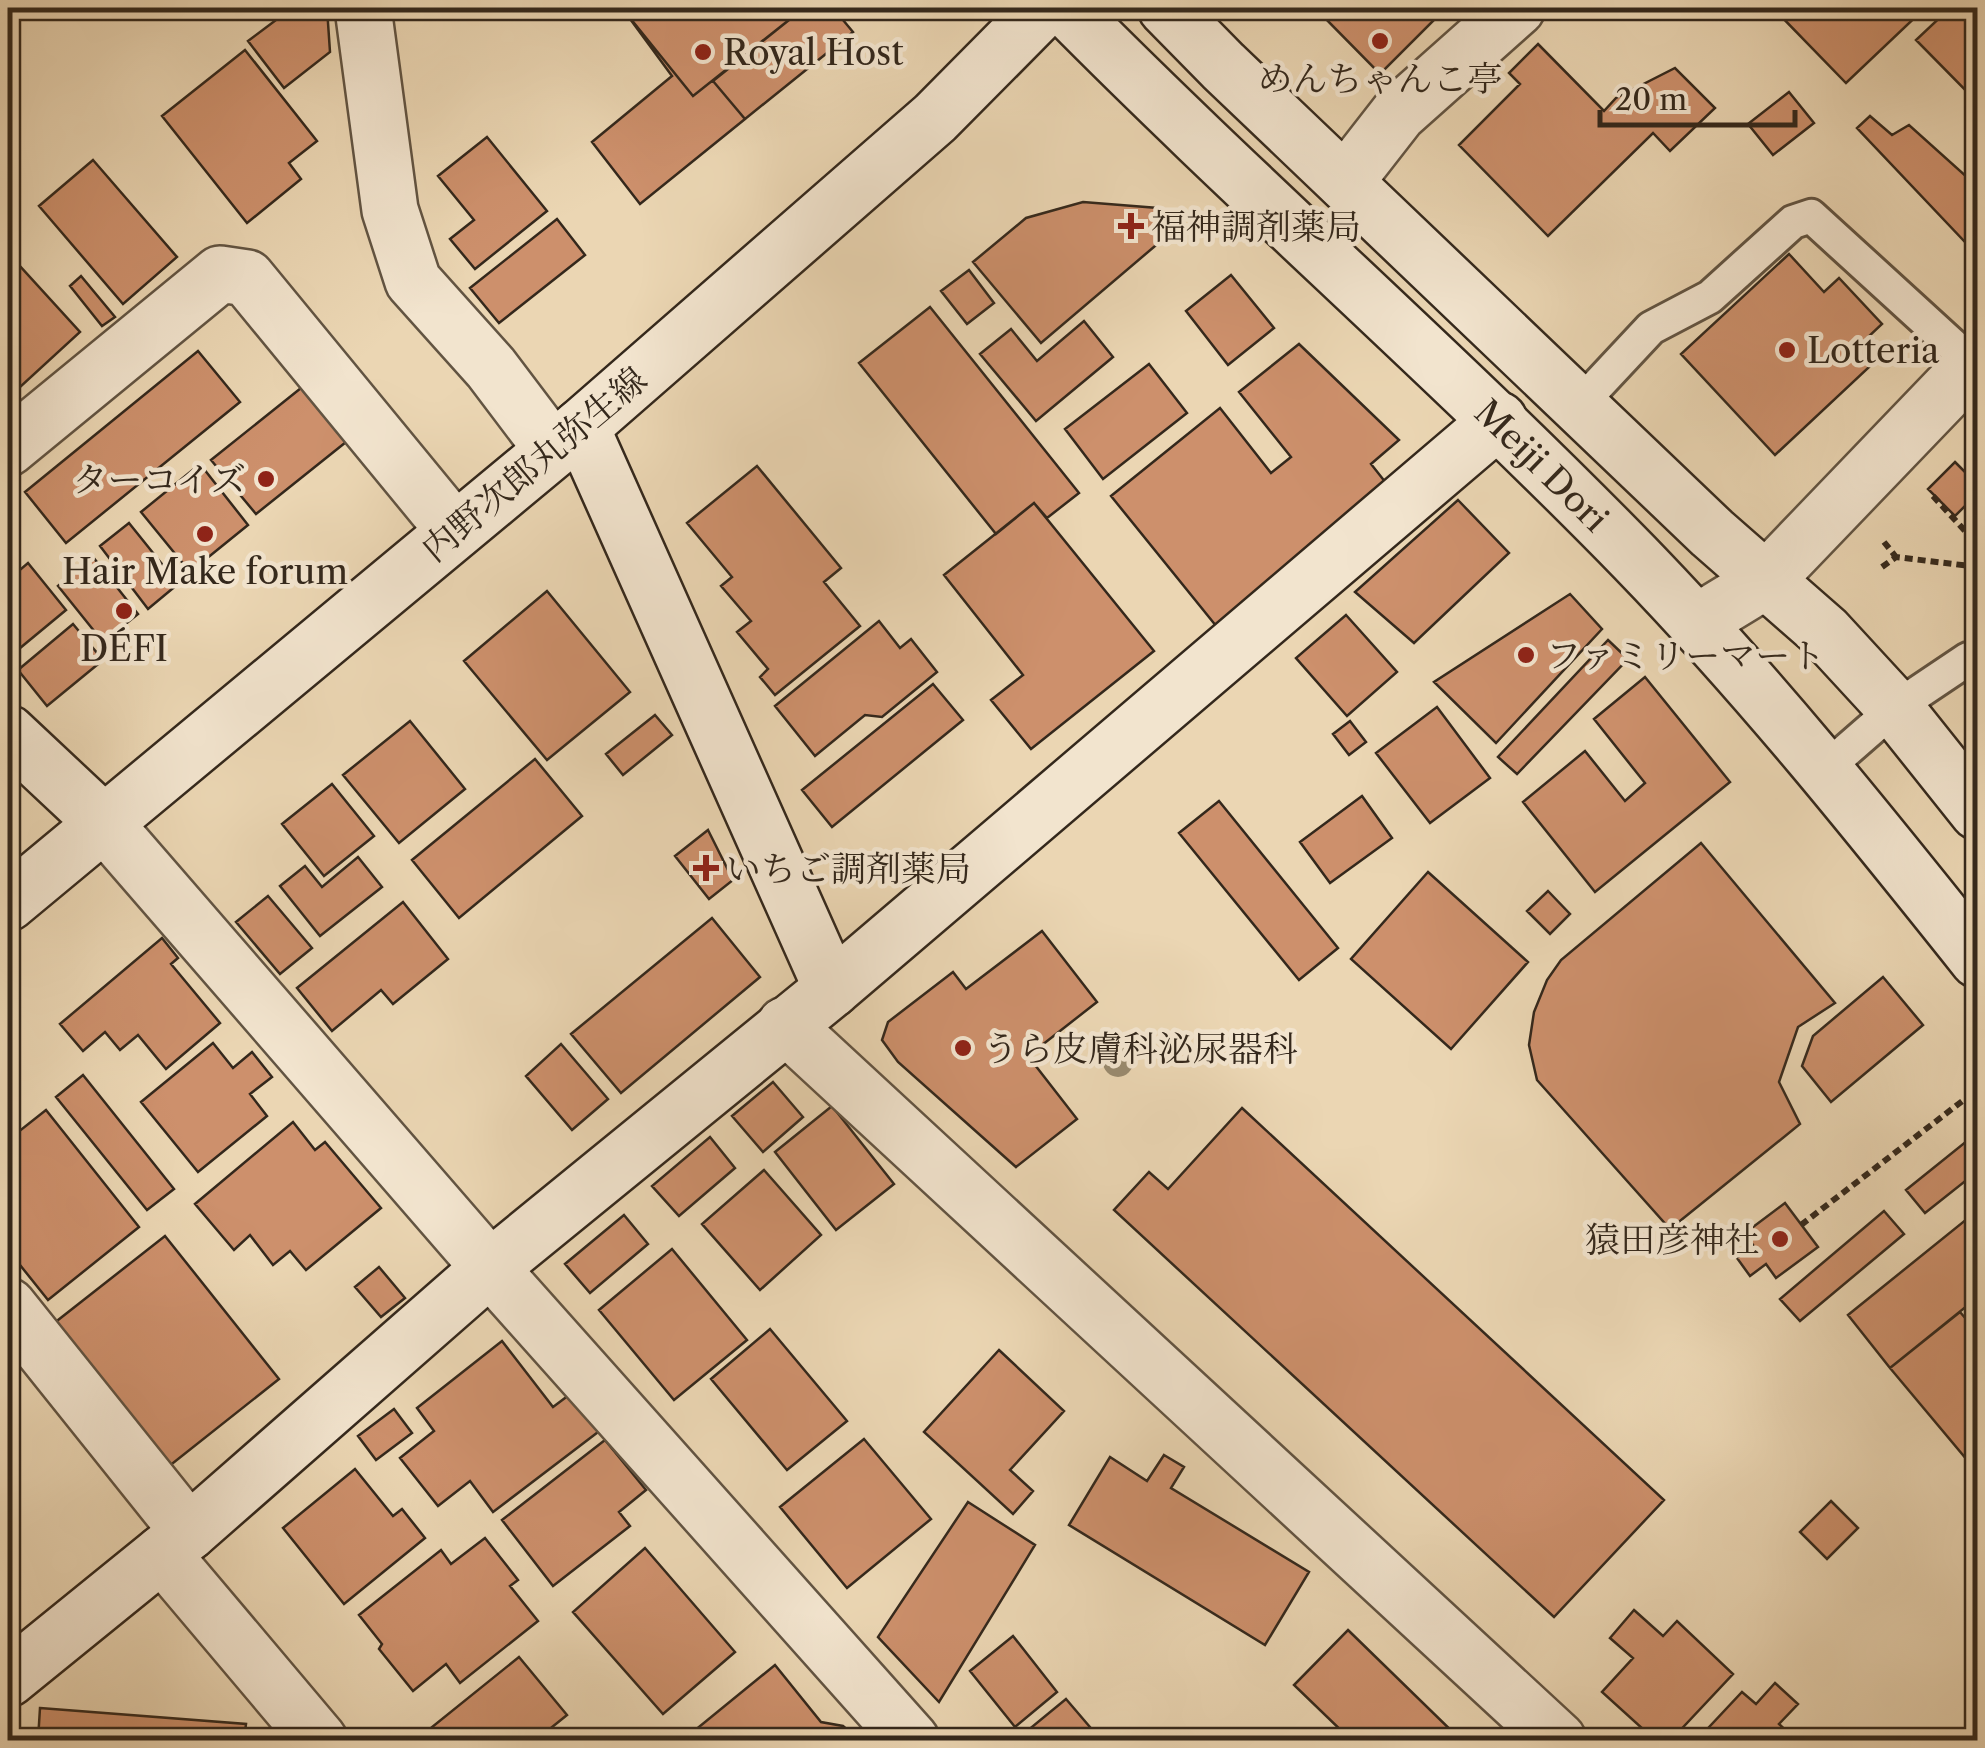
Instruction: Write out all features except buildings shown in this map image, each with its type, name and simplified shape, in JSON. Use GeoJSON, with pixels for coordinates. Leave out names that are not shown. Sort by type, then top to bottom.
{"type":"FeatureCollection","features":[{"type":"Feature","properties":{"kind":"street"},"geometry":{"type":"LineString","coordinates":[[364,8],[390,210],[413,281],[491,368],[567,438],[832,989]]}},
{"type":"Feature","properties":{"kind":"street","name":"内野次郎丸弥生線"},"geometry":{"type":"LineString","coordinates":[[8,904],[567,438],[935,118],[1044,8]]}},
{"type":"Feature","properties":{"kind":"street","name":"Meiji Dori"},"geometry":{"type":"LineString","coordinates":[[1066,8],[1175,118],[1499,420],[1696,622],[1825,768],[1978,960]]}},
{"type":"Feature","properties":{"kind":"street","name":"Meiji Dori"},"geometry":{"type":"LineString","coordinates":[[1166,8],[1764,581],[1824,632],[1895,708],[1978,812]]}},
{"type":"Feature","properties":{"kind":"street"},"geometry":{"type":"LineString","coordinates":[[1345,182],[1398,114],[1517,8]]}},
{"type":"Feature","properties":{"kind":"street"},"geometry":{"type":"LineString","coordinates":[[8,448],[220,274],[247,278],[455,530]]}},
{"type":"Feature","properties":{"kind":"street"},"geometry":{"type":"LineString","coordinates":[[1696,622],[1764,581],[1975,362]]}},
{"type":"Feature","properties":{"kind":"street"},"geometry":{"type":"LineString","coordinates":[[8,1680],[175,1543],[490,1268],[832,989],[1499,420]]}},
{"type":"Feature","properties":{"kind":"street"},"geometry":{"type":"LineString","coordinates":[[8,733],[104,823],[490,1268],[911,1740]]}},
{"type":"Feature","properties":{"kind":"street"},"geometry":{"type":"LineString","coordinates":[[785,1025],[1558,1740]]}},
{"type":"Feature","properties":{"kind":"street"},"geometry":{"type":"LineString","coordinates":[[8,1306],[319,1740]]}},
{"type":"Feature","properties":{"kind":"lane"},"geometry":{"type":"LineString","coordinates":[[1580,404],[1651,328],[1710,296],[1792,222],[1811,216],[1975,362]]}},
{"type":"Feature","properties":{"kind":"lane"},"geometry":{"type":"LineString","coordinates":[[1825,768],[1895,708],[1968,659],[1978,661]]}},
{"type":"Feature","properties":{"kind":"path"},"geometry":{"type":"LineString","coordinates":[[840,16],[850,8]]}},
{"type":"Feature","properties":{"kind":"path"},"geometry":{"type":"LineString","coordinates":[[1922,486],[1978,545]]}},
{"type":"Feature","properties":{"kind":"path"},"geometry":{"type":"LineString","coordinates":[[1876,534],[1896,556],[1978,567]]}},
{"type":"Feature","properties":{"kind":"path"},"geometry":{"type":"LineString","coordinates":[[1882,567],[1896,556]]}},
{"type":"Feature","properties":{"kind":"path"},"geometry":{"type":"LineString","coordinates":[[1802,1225],[1978,1089]]}},
{"type":"Feature","properties":{"kind":"place","name":"めんちゃんこ亭"},"geometry":{"type":"Point","coordinates":[1380,41]}},
{"type":"Feature","properties":{"kind":"place","name":"Royal Host"},"geometry":{"type":"Point","coordinates":[703,52]}},
{"type":"Feature","properties":{"kind":"place","name":"福神調剤薬局"},"geometry":{"type":"Point","coordinates":[1131,226]}},
{"type":"Feature","properties":{"kind":"place","name":"Lotteria"},"geometry":{"type":"Point","coordinates":[1787,350]}},
{"type":"Feature","properties":{"kind":"place","name":"ターコイズ"},"geometry":{"type":"Point","coordinates":[266,479]}},
{"type":"Feature","properties":{"kind":"place","name":"Hair Make forum"},"geometry":{"type":"Point","coordinates":[205,534]}},
{"type":"Feature","properties":{"kind":"place","name":"DÉFI"},"geometry":{"type":"Point","coordinates":[124,611]}},
{"type":"Feature","properties":{"kind":"place","name":"ファミリーマート"},"geometry":{"type":"Point","coordinates":[1526,655]}},
{"type":"Feature","properties":{"kind":"place","name":"いちご調剤薬局"},"geometry":{"type":"Point","coordinates":[706,868]}},
{"type":"Feature","properties":{"kind":"place","name":"うら皮膚科泌尿器科"},"geometry":{"type":"Point","coordinates":[963,1048]}},
{"type":"Feature","properties":{"kind":"place","name":"猿田彦神社"},"geometry":{"type":"Point","coordinates":[1780,1239]}}]}
